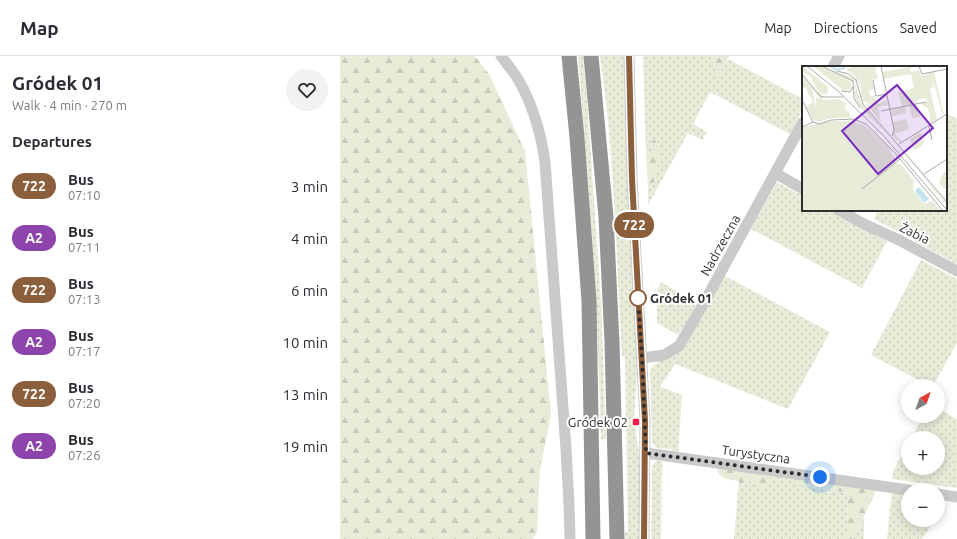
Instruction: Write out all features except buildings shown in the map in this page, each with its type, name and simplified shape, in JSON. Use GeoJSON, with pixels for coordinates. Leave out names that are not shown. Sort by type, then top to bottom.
{"type":"FeatureCollection","features":[{"type":"Feature","properties":{"kind":"highway"},"geometry":{"type":"LineString","coordinates":[[569,56],[577,136],[589,301],[593,539]]}},
{"type":"Feature","properties":{"kind":"highway"},"geometry":{"type":"LineString","coordinates":[[591,56],[606,217],[612,342],[617,539]]}},
{"type":"Feature","properties":{"kind":"street"},"geometry":{"type":"LineString","coordinates":[[501,56],[518,79],[532,108],[541,136],[545,162],[566,449],[570,539]]}},
{"type":"Feature","properties":{"kind":"street"},"geometry":{"type":"LineString","coordinates":[[629,56],[632,179],[646,453],[644,539]]}},
{"type":"Feature","properties":{"kind":"street"},"geometry":{"type":"LineString","coordinates":[[834,66],[839,56]]}},
{"type":"Feature","properties":{"kind":"street","name":"Nadrzeczna"},"geometry":{"type":"LineString","coordinates":[[642,358],[664,355],[679,346],[705,302],[802,124]]}},
{"type":"Feature","properties":{"kind":"street"},"geometry":{"type":"LineString","coordinates":[[776,173],[802,188]]}},
{"type":"Feature","properties":{"kind":"street","name":"Żabia"},"geometry":{"type":"LineString","coordinates":[[841,211],[957,271]]}},
{"type":"Feature","properties":{"kind":"street","name":"Turystyczna"},"geometry":{"type":"LineString","coordinates":[[646,453],[901,489]]}},
{"type":"Feature","properties":{"kind":"street"},"geometry":{"type":"LineString","coordinates":[[945,495],[957,497]]}},
{"type":"Feature","properties":{"kind":"green space"},"geometry":{"type":"Polygon","coordinates":[[[340,56],[475,56],[489,74],[525,151],[551,414],[540,469],[537,532],[533,539],[340,539],[340,56]]]}},
{"type":"Feature","properties":{"kind":"green space"},"geometry":{"type":"Polygon","coordinates":[[[578,56],[583,56],[586,86],[601,300],[606,439],[601,439],[598,343],[586,152],[578,56]]]}},
{"type":"Feature","properties":{"kind":"green space"},"geometry":{"type":"Polygon","coordinates":[[[600,56],[624,56],[639,373],[637,374],[634,419],[639,454],[639,539],[625,539],[625,533],[628,531],[625,357],[622,356],[612,168],[600,56]]]}},
{"type":"Feature","properties":{"kind":"green space"},"geometry":{"type":"Polygon","coordinates":[[[643,56],[710,56],[718,77],[728,59],[802,98],[802,111],[790,134],[710,92],[693,124],[707,132],[702,140],[688,133],[648,205],[648,189],[654,181],[656,175],[659,143],[651,144],[651,153],[646,154],[643,56]]]}},
{"type":"Feature","properties":{"kind":"green space"},"geometry":{"type":"Polygon","coordinates":[[[710,56],[729,56],[718,78],[713,61],[710,56]]]}},
{"type":"Feature","properties":{"kind":"green space"},"geometry":{"type":"Polygon","coordinates":[[[947,114],[957,119],[957,264],[874,219],[878,211],[947,211],[947,114]]]}},
{"type":"Feature","properties":{"kind":"green space"},"geometry":{"type":"Polygon","coordinates":[[[653,140],[657,140],[659,144],[659,156],[653,185],[648,188],[646,154],[650,153],[653,140]]]}},
{"type":"Feature","properties":{"kind":"green space"},"geometry":{"type":"Polygon","coordinates":[[[777,182],[802,195],[802,211],[831,211],[887,241],[862,288],[751,229],[777,182]]]}},
{"type":"Feature","properties":{"kind":"green space"},"geometry":{"type":"Polygon","coordinates":[[[921,260],[957,279],[957,343],[937,379],[917,379],[871,355],[921,260]]]}},
{"type":"Feature","properties":{"kind":"green space"},"geometry":{"type":"Polygon","coordinates":[[[725,276],[830,332],[788,409],[675,364],[660,387],[682,395],[678,454],[674,453],[671,449],[657,448],[652,442],[650,369],[658,363],[657,362],[673,356],[683,350],[725,276]]]}},
{"type":"Feature","properties":{"kind":"green space"},"geometry":{"type":"Polygon","coordinates":[[[661,282],[695,302],[694,310],[678,335],[657,323],[657,290],[661,282]]]}},
{"type":"Feature","properties":{"kind":"green space"},"geometry":{"type":"Polygon","coordinates":[[[945,413],[957,419],[957,488],[945,486],[945,483],[921,483],[892,479],[893,471],[901,457],[901,475],[945,475],[945,431],[915,431],[920,423],[945,423],[945,413]]]}},
{"type":"Feature","properties":{"kind":"green space"},"geometry":{"type":"Polygon","coordinates":[[[657,461],[662,461],[661,539],[651,539],[652,467],[657,461]]]}},
{"type":"Feature","properties":{"kind":"green space"},"geometry":{"type":"Polygon","coordinates":[[[716,466],[770,474],[770,481],[761,490],[752,481],[744,484],[738,492],[739,481],[724,478],[719,474],[716,466]]]}},
{"type":"Feature","properties":{"kind":"green space"},"geometry":{"type":"Polygon","coordinates":[[[770,474],[794,478],[794,484],[848,493],[847,533],[844,539],[734,539],[738,492],[744,484],[770,474]]]}},
{"type":"Feature","properties":{"kind":"green space"},"geometry":{"type":"Polygon","coordinates":[[[794,478],[877,489],[853,539],[844,539],[847,533],[848,493],[793,484],[794,478]]]}},
{"type":"Feature","properties":{"kind":"green space"},"geometry":{"type":"Polygon","coordinates":[[[892,492],[901,493],[901,527],[929,527],[922,539],[887,539],[892,492]]]}},
{"type":"Feature","properties":{"kind":"green space"},"geometry":{"type":"Polygon","coordinates":[[[864,517],[864,539],[853,539],[864,517]]]}},
{"type":"Feature","properties":{"kind":"bus line","name":"722"},"geometry":{"type":"LineString","coordinates":[[629,56],[632,179],[646,453],[644,539]]}},
{"type":"Feature","properties":{"kind":"place","name":"Gródek 01"},"geometry":{"type":"Point","coordinates":[638,298]}},
{"type":"Feature","properties":{"kind":"place","name":"Gródek 02"},"geometry":{"type":"Point","coordinates":[636,422]}},
{"type":"Feature","properties":{"kind":"route"},"geometry":{"type":"LineString","coordinates":[[638,298],[646,453],[820,477]]}}]}
